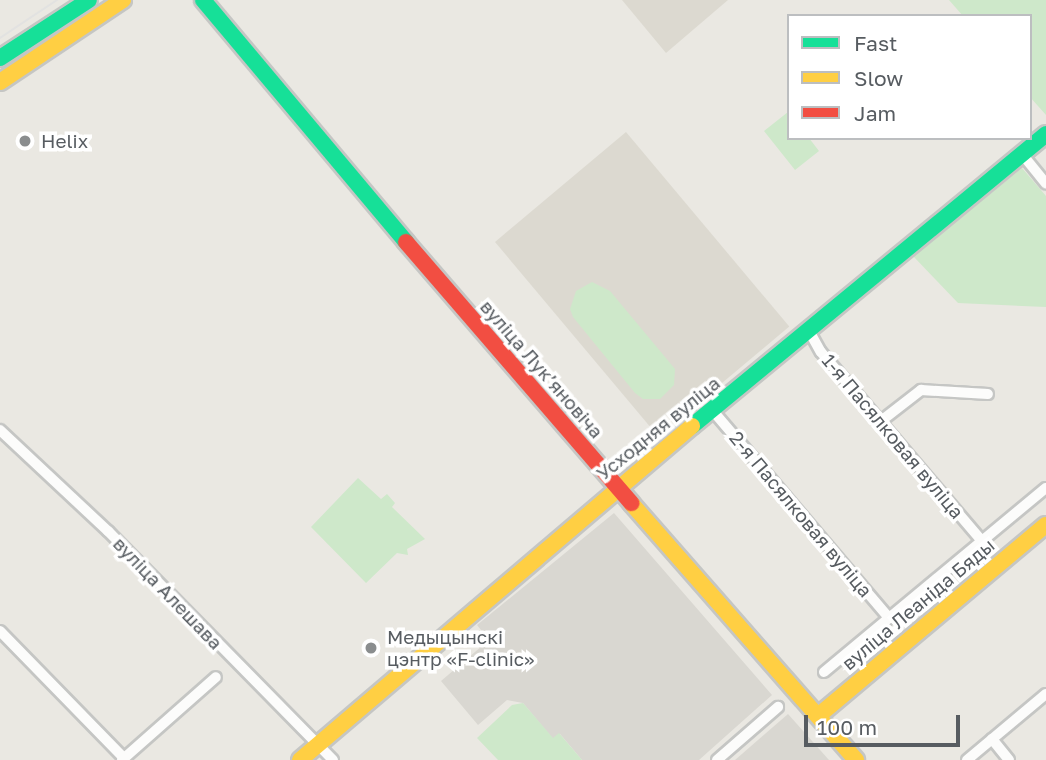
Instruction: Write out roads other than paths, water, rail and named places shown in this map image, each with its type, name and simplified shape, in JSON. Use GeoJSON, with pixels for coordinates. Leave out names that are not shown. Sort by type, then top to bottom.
{"type":"FeatureCollection","features":[{"type":"Feature","properties":{"kind":"main road"},"geometry":{"type":"LineString","coordinates":[[0,58],[89,0]]}},
{"type":"Feature","properties":{"kind":"main road"},"geometry":{"type":"LineString","coordinates":[[0,82],[123,0]]}},
{"type":"Feature","properties":{"kind":"main road","name":"вуліца Лукʼяновіча"},"geometry":{"type":"LineString","coordinates":[[204,0],[617,488],[856,760]]}},
{"type":"Feature","properties":{"kind":"main road","name":"Усходняя вуліца"},"geometry":{"type":"LineString","coordinates":[[300,760],[617,488],[1046,134]]}},
{"type":"Feature","properties":{"kind":"main road","name":"вуліца Леаніда Бяды"},"geometry":{"type":"LineString","coordinates":[[818,716],[1046,525]]}},
{"type":"Feature","properties":{"kind":"street"},"geometry":{"type":"LineString","coordinates":[[1021,154],[1046,184]]}},
{"type":"Feature","properties":{"kind":"street","name":"1-я Пасялковая вуліца"},"geometry":{"type":"LineString","coordinates":[[808,329],[821,352],[982,540]]}},
{"type":"Feature","properties":{"kind":"street"},"geometry":{"type":"LineString","coordinates":[[881,421],[921,390],[988,394]]}},
{"type":"Feature","properties":{"kind":"street","name":"2-я Пасялковая вуліца"},"geometry":{"type":"LineString","coordinates":[[713,411],[889,618]]}},
{"type":"Feature","properties":{"kind":"street","name":"вуліца Алешава"},"geometry":{"type":"LineString","coordinates":[[0,430],[108,531],[332,760]]}},
{"type":"Feature","properties":{"kind":"street"},"geometry":{"type":"LineString","coordinates":[[824,672],[1046,488]]}},
{"type":"Feature","properties":{"kind":"street"},"geometry":{"type":"LineString","coordinates":[[0,631],[123,759],[216,677]]}},
{"type":"Feature","properties":{"kind":"street"},"geometry":{"type":"LineString","coordinates":[[967,760],[1046,694]]}},
{"type":"Feature","properties":{"kind":"street"},"geometry":{"type":"LineString","coordinates":[[717,760],[778,707]]}},
{"type":"Feature","properties":{"kind":"street"},"geometry":{"type":"LineString","coordinates":[[992,739],[1009,760]]}},
{"type":"Feature","properties":{"kind":"tram line"},"geometry":{"type":"LineString","coordinates":[[0,38],[57,0]]}},
{"type":"Feature","properties":{"kind":"place","name":"Helix"},"geometry":{"type":"Point","coordinates":[25,141]}},
{"type":"Feature","properties":{"kind":"place","name":"Медыцынскі цэнтр «F-clinic»"},"geometry":{"type":"Point","coordinates":[371,648]}}]}
